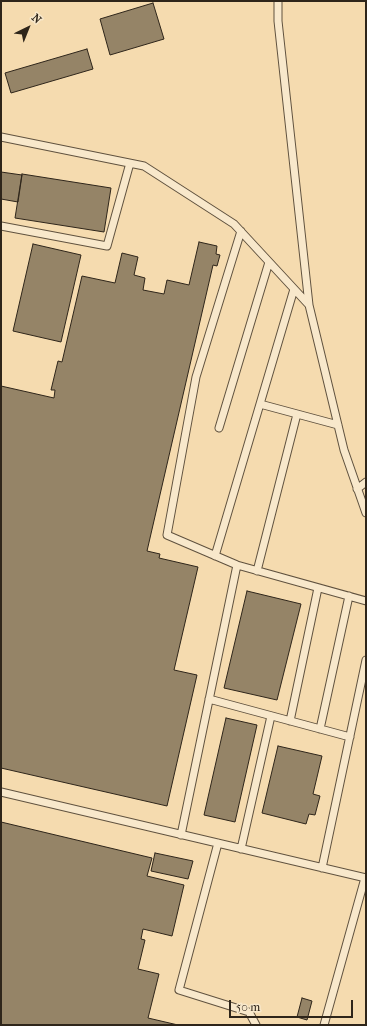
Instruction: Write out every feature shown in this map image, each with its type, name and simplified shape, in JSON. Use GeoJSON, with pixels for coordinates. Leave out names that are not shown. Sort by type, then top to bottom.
{"type":"FeatureCollection","features":[{"type":"Feature","properties":{"kind":"lane"},"geometry":{"type":"LineString","coordinates":[[278,1],[278,22],[309,305],[344,450],[366,514]]}},
{"type":"Feature","properties":{"kind":"lane"},"geometry":{"type":"LineString","coordinates":[[1,136],[144,166],[234,224],[309,305]]}},
{"type":"Feature","properties":{"kind":"lane"},"geometry":{"type":"LineString","coordinates":[[1,226],[107,246],[130,163]]}},
{"type":"Feature","properties":{"kind":"lane"},"geometry":{"type":"LineString","coordinates":[[241,231],[196,377],[167,535],[237,565],[366,601]]}},
{"type":"Feature","properties":{"kind":"lane"},"geometry":{"type":"LineString","coordinates":[[219,428],[269,262]]}},
{"type":"Feature","properties":{"kind":"lane"},"geometry":{"type":"LineString","coordinates":[[215,556],[294,288]]}},
{"type":"Feature","properties":{"kind":"lane"},"geometry":{"type":"LineString","coordinates":[[260,404],[338,425]]}},
{"type":"Feature","properties":{"kind":"lane"},"geometry":{"type":"LineString","coordinates":[[257,571],[297,414]]}},
{"type":"Feature","properties":{"kind":"lane"},"geometry":{"type":"LineString","coordinates":[[357,489],[366,482]]}},
{"type":"Feature","properties":{"kind":"lane"},"geometry":{"type":"LineString","coordinates":[[181,835],[237,565]]}},
{"type":"Feature","properties":{"kind":"lane"},"geometry":{"type":"LineString","coordinates":[[290,721],[318,588]]}},
{"type":"Feature","properties":{"kind":"lane"},"geometry":{"type":"LineString","coordinates":[[320,729],[349,596]]}},
{"type":"Feature","properties":{"kind":"lane"},"geometry":{"type":"LineString","coordinates":[[322,868],[366,660]]}},
{"type":"Feature","properties":{"kind":"lane"},"geometry":{"type":"LineString","coordinates":[[209,700],[350,737]]}},
{"type":"Feature","properties":{"kind":"lane"},"geometry":{"type":"LineString","coordinates":[[241,849],[270,716]]}},
{"type":"Feature","properties":{"kind":"lane"},"geometry":{"type":"LineString","coordinates":[[1,792],[366,878],[324,1025]]}},
{"type":"Feature","properties":{"kind":"lane"},"geometry":{"type":"LineString","coordinates":[[218,843],[179,990],[249,1012],[256,1025]]}},
{"type":"Feature","properties":{"kind":"building"},"geometry":{"type":"Polygon","coordinates":[[[153,3],[164,39],[110,55],[100,19],[153,3]]]}},
{"type":"Feature","properties":{"kind":"building"},"geometry":{"type":"Polygon","coordinates":[[[87,49],[93,69],[11,93],[5,73],[87,49]]]}},
{"type":"Feature","properties":{"kind":"building"},"geometry":{"type":"Polygon","coordinates":[[[1,172],[22,175],[18,202],[1,199],[1,172]]]}},
{"type":"Feature","properties":{"kind":"building"},"geometry":{"type":"Polygon","coordinates":[[[22,174],[111,188],[104,232],[15,218],[22,174]]]}},
{"type":"Feature","properties":{"kind":"building"},"geometry":{"type":"Polygon","coordinates":[[[199,242],[217,246],[216,254],[220,255],[217,266],[213,265],[147,551],[160,554],[159,558],[198,567],[174,670],[197,675],[167,806],[1,768],[1,386],[54,398],[55,390],[51,390],[58,361],[62,362],[82,276],[115,283],[122,253],[138,257],[134,275],[145,278],[143,290],[164,294],[167,280],[189,285],[199,242]]]}},
{"type":"Feature","properties":{"kind":"building"},"geometry":{"type":"Polygon","coordinates":[[[33,244],[81,255],[61,342],[13,331],[33,244]]]}},
{"type":"Feature","properties":{"kind":"building"},"geometry":{"type":"Polygon","coordinates":[[[247,591],[301,604],[277,700],[224,688],[247,591]]]}},
{"type":"Feature","properties":{"kind":"building"},"geometry":{"type":"Polygon","coordinates":[[[226,718],[257,725],[235,822],[204,815],[226,718]]]}},
{"type":"Feature","properties":{"kind":"building"},"geometry":{"type":"Polygon","coordinates":[[[278,746],[322,756],[313,794],[320,796],[315,815],[309,814],[306,824],[262,813],[278,746]]]}},
{"type":"Feature","properties":{"kind":"building"},"geometry":{"type":"Polygon","coordinates":[[[1,822],[152,858],[147,876],[184,885],[172,936],[143,929],[141,939],[145,940],[138,969],[159,974],[148,1018],[178,1025],[1,1025],[1,822]]]}},
{"type":"Feature","properties":{"kind":"building"},"geometry":{"type":"Polygon","coordinates":[[[155,853],[193,861],[188,879],[151,871],[155,853]]]}},
{"type":"Feature","properties":{"kind":"building"},"geometry":{"type":"Polygon","coordinates":[[[302,998],[312,1001],[307,1020],[297,1017],[302,998]]]}}]}
